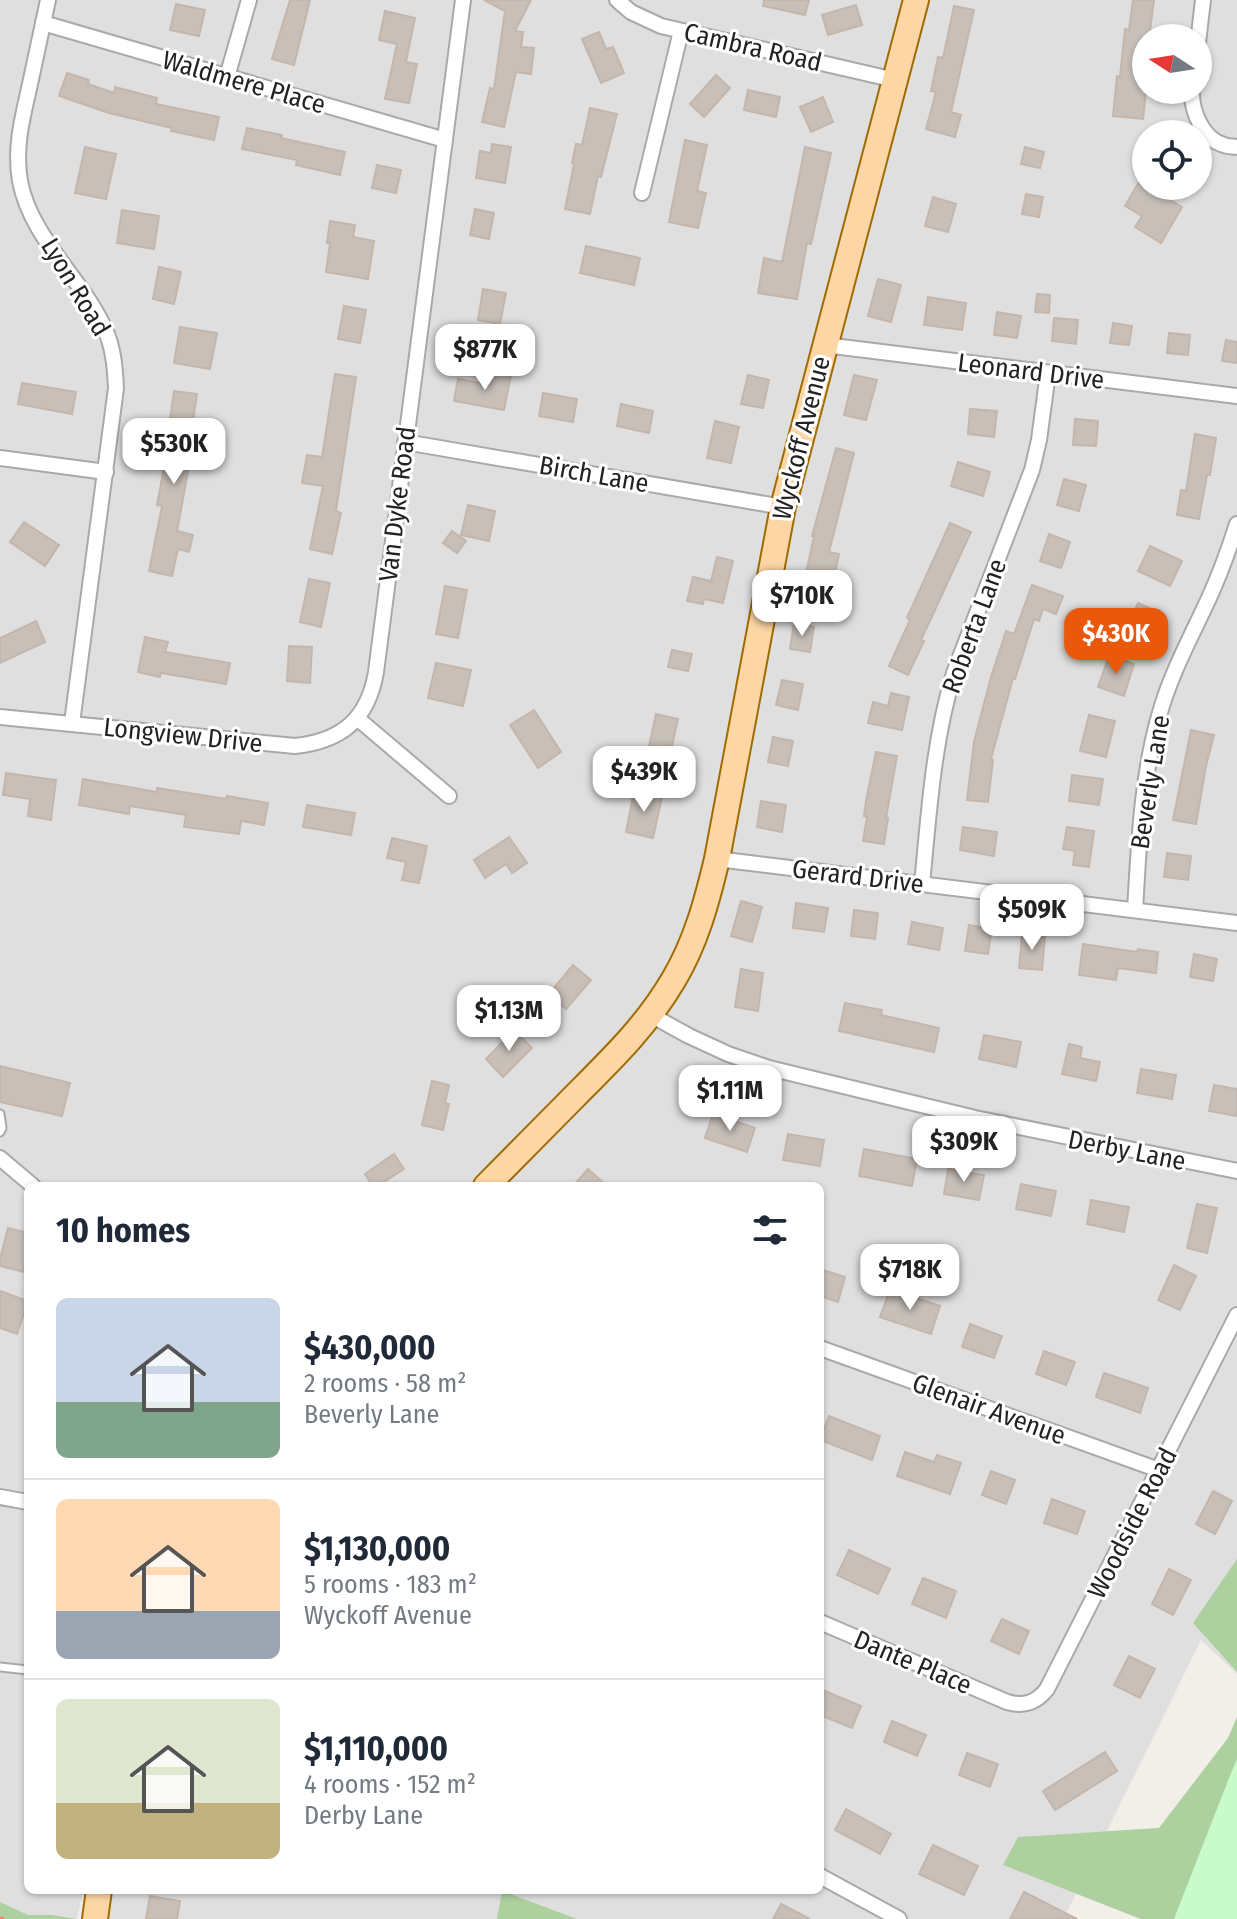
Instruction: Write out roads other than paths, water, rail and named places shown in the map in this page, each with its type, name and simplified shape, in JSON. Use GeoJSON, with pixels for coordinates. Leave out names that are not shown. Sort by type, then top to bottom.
{"type":"FeatureCollection","features":[{"type":"Feature","properties":{"kind":"main road","name":"Wyckoff Avenue"},"geometry":{"type":"LineString","coordinates":[[490,1182],[619,1053],[651,1015],[693,941],[717,859],[783,507],[916,0]]}},
{"type":"Feature","properties":{"kind":"main road"},"geometry":{"type":"LineString","coordinates":[[95,1919],[98,1894]]}},
{"type":"Feature","properties":{"kind":"street","name":"Lyon Road"},"geometry":{"type":"LineString","coordinates":[[48,0],[19,134],[17,158],[20,182],[36,222],[98,313],[109,337],[115,362],[116,388],[72,723]]}},
{"type":"Feature","properties":{"kind":"street"},"geometry":{"type":"LineString","coordinates":[[227,77],[249,0]]}},
{"type":"Feature","properties":{"kind":"street","name":"Van Dyke Road"},"geometry":{"type":"LineString","coordinates":[[357,718],[367,704],[376,672],[463,0]]}},
{"type":"Feature","properties":{"kind":"street","name":"Cambra Road"},"geometry":{"type":"LineString","coordinates":[[617,0],[651,23],[895,80]]}},
{"type":"Feature","properties":{"kind":"street"},"geometry":{"type":"LineString","coordinates":[[1200,24],[1203,0]]}},
{"type":"Feature","properties":{"kind":"street","name":"Waldmere Place"},"geometry":{"type":"LineString","coordinates":[[43,23],[445,140]]}},
{"type":"Feature","properties":{"kind":"street"},"geometry":{"type":"LineString","coordinates":[[642,193],[681,31]]}},
{"type":"Feature","properties":{"kind":"street"},"geometry":{"type":"LineString","coordinates":[[1193,104],[1198,121],[1216,142],[1237,147]]}},
{"type":"Feature","properties":{"kind":"street","name":"Leonard Drive"},"geometry":{"type":"LineString","coordinates":[[825,345],[1237,396]]}},
{"type":"Feature","properties":{"kind":"street","name":"Roberta Lane"},"geometry":{"type":"LineString","coordinates":[[922,884],[936,750],[944,708],[954,673],[1032,470],[1048,373]]}},
{"type":"Feature","properties":{"kind":"street","name":"Birch Lane"},"geometry":{"type":"LineString","coordinates":[[405,442],[783,507]]}},
{"type":"Feature","properties":{"kind":"street"},"geometry":{"type":"LineString","coordinates":[[0,458],[106,472]]}},
{"type":"Feature","properties":{"kind":"street","name":"Beverly Lane"},"geometry":{"type":"LineString","coordinates":[[1135,910],[1141,809],[1148,759],[1159,715],[1173,675],[1216,583],[1237,524]]}},
{"type":"Feature","properties":{"kind":"street","name":"Longview Drive"},"geometry":{"type":"LineString","coordinates":[[0,717],[295,746],[331,738],[357,718]]}},
{"type":"Feature","properties":{"kind":"street"},"geometry":{"type":"LineString","coordinates":[[357,718],[449,796]]}},
{"type":"Feature","properties":{"kind":"street","name":"Gerard Drive"},"geometry":{"type":"LineString","coordinates":[[717,859],[1237,923]]}},
{"type":"Feature","properties":{"kind":"street","name":"Derby Lane"},"geometry":{"type":"LineString","coordinates":[[651,1015],[728,1054],[784,1072],[975,1118],[1237,1171]]}},
{"type":"Feature","properties":{"kind":"street"},"geometry":{"type":"LineString","coordinates":[[0,1158],[28,1182]]}},
{"type":"Feature","properties":{"kind":"street","name":"Woodside Road"},"geometry":{"type":"LineString","coordinates":[[1007,1702],[1018,1705],[1030,1703],[1040,1698],[1047,1689],[1237,1315]]}},
{"type":"Feature","properties":{"kind":"street","name":"Glenair Avenue"},"geometry":{"type":"LineString","coordinates":[[824,1349],[1159,1470]]}},
{"type":"Feature","properties":{"kind":"street"},"geometry":{"type":"LineString","coordinates":[[0,1497],[24,1501]]}},
{"type":"Feature","properties":{"kind":"street","name":"Dante Place"},"geometry":{"type":"LineString","coordinates":[[824,1624],[1007,1702]]}},
{"type":"Feature","properties":{"kind":"street"},"geometry":{"type":"LineString","coordinates":[[824,1878],[899,1919]]}},
{"type":"Feature","properties":{"kind":"lane"},"geometry":{"type":"LineString","coordinates":[[0,1114],[0,1132]]}},
{"type":"Feature","properties":{"kind":"lane"},"geometry":{"type":"LineString","coordinates":[[0,1667],[24,1670]]}}]}
